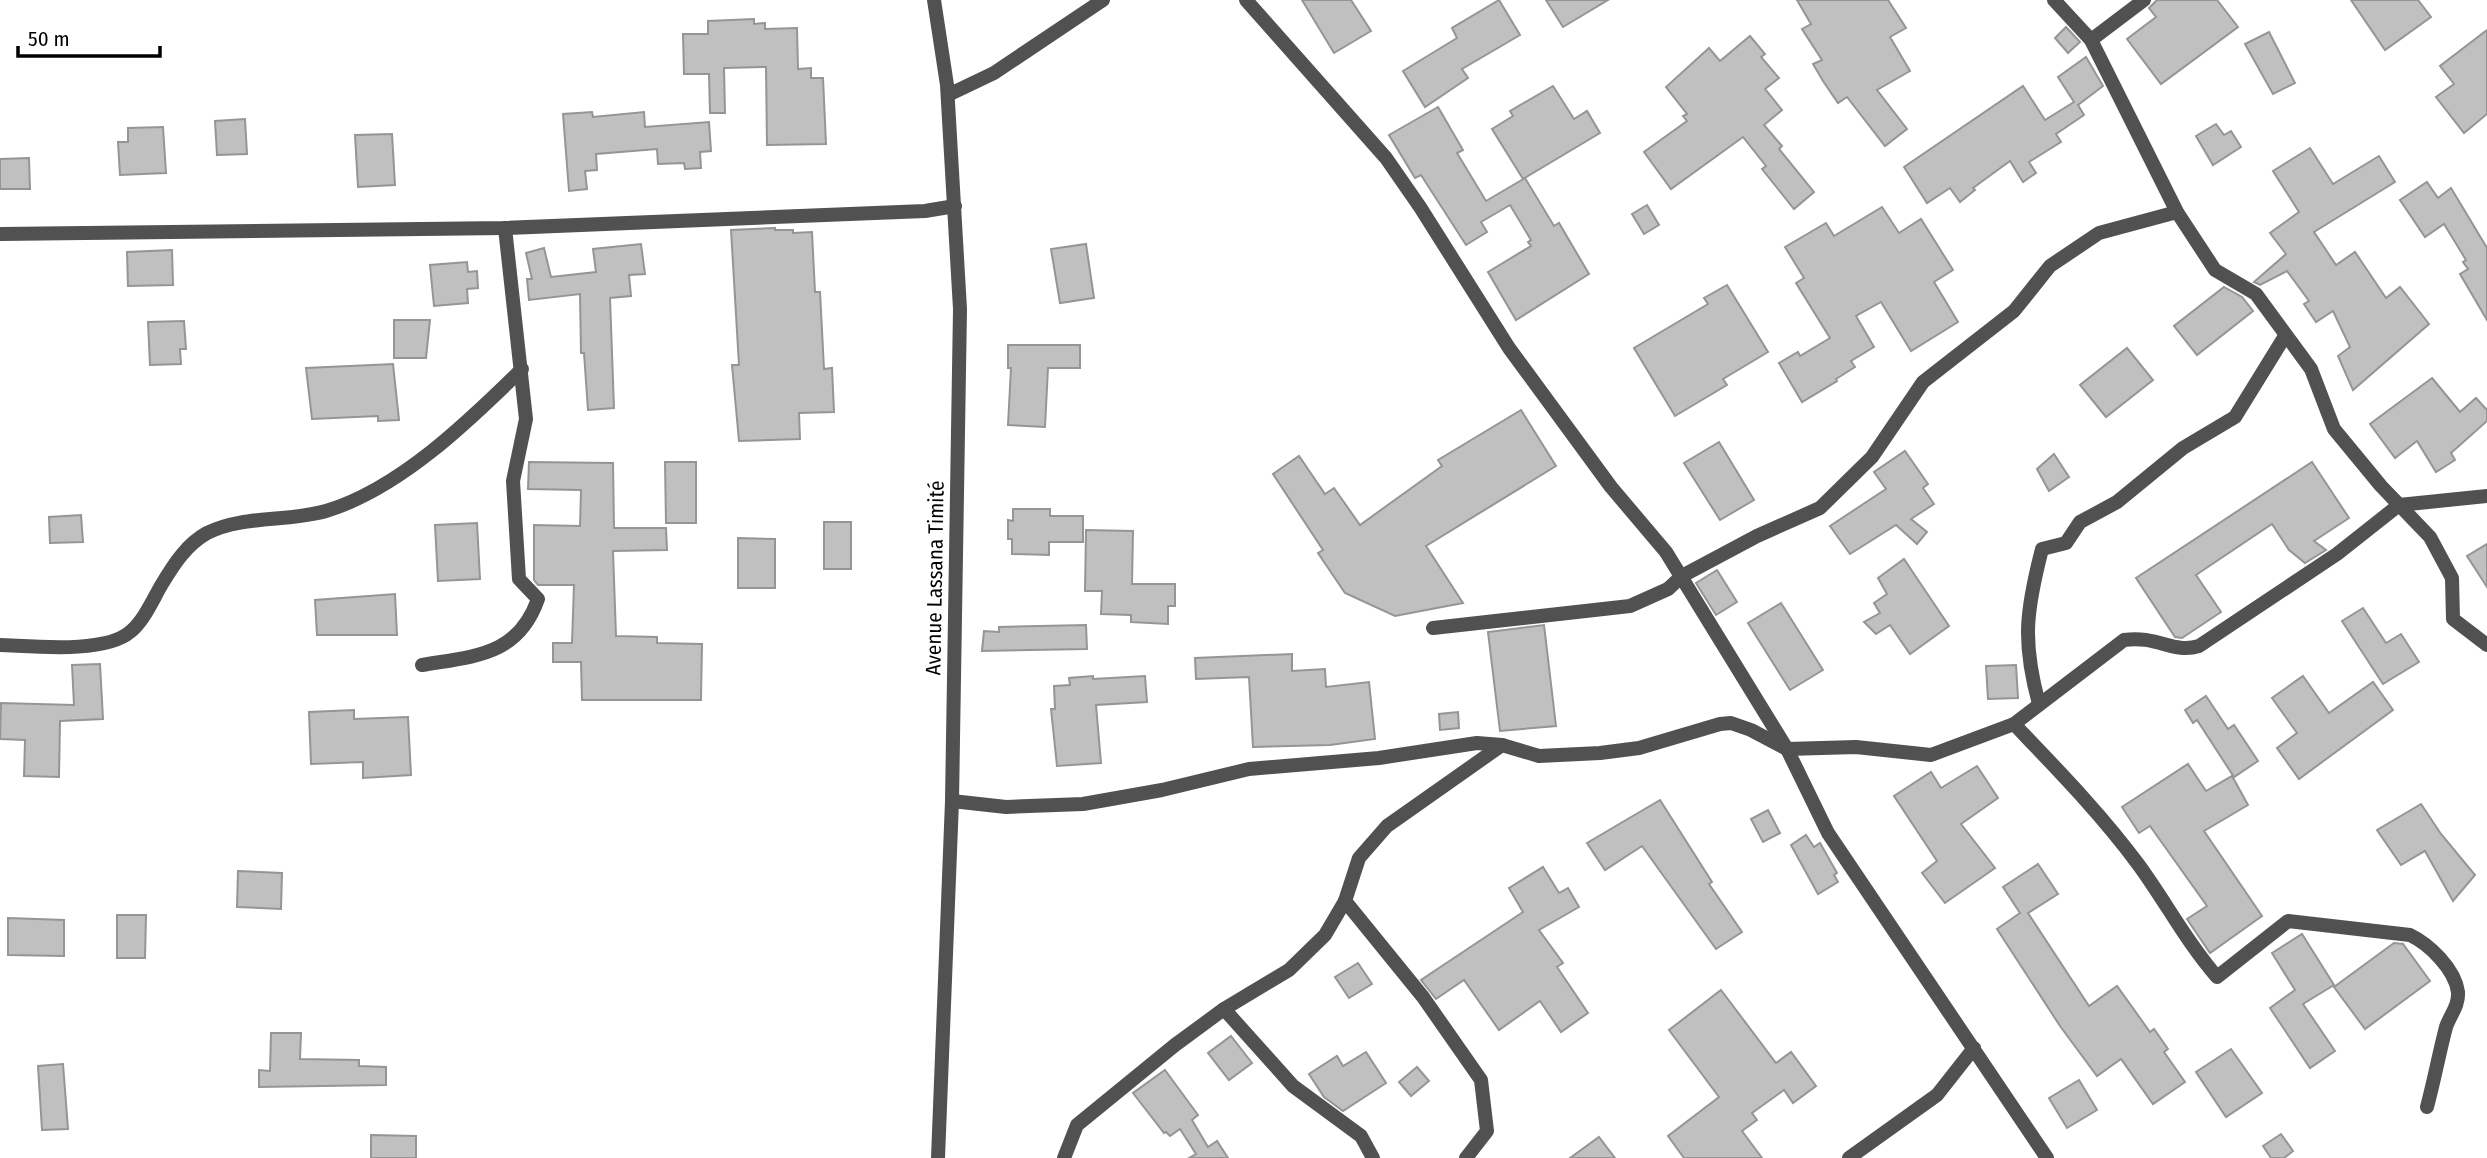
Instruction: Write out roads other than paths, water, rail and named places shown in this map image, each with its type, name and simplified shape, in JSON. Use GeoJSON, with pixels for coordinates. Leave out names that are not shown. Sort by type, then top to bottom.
{"type":"FeatureCollection","features":[{"type":"Feature","properties":{"kind":"street","name":"Avenue Lassana Timité"},"geometry":{"type":"LineString","coordinates":[[934,0],[948,95],[960,309],[952,801],[938,1158]]}},
{"type":"Feature","properties":{"kind":"street"},"geometry":{"type":"LineString","coordinates":[[948,95],[994,73],[1103,0]]}},
{"type":"Feature","properties":{"kind":"street"},"geometry":{"type":"LineString","coordinates":[[1246,0],[1386,158],[1509,348],[1611,487],[1682,576],[1734,667],[1787,749],[1828,833],[2047,1158]]}},
{"type":"Feature","properties":{"kind":"street"},"geometry":{"type":"LineString","coordinates":[[2054,0],[2091,40],[2177,212],[2215,270],[2256,294],[2311,369],[2334,429],[2430,537],[2452,578],[2453,619],[2487,645]]}},
{"type":"Feature","properties":{"kind":"street"},"geometry":{"type":"LineString","coordinates":[[2091,40],[2144,0]]}},
{"type":"Feature","properties":{"kind":"street"},"geometry":{"type":"LineString","coordinates":[[0,234],[505,228],[925,211],[955,206]]}},
{"type":"Feature","properties":{"kind":"street"},"geometry":{"type":"LineString","coordinates":[[1433,628],[1630,606],[1668,589],[1682,576],[1757,536],[1820,508],[1872,457],[1923,382],[2014,311],[2050,266],[2099,233],[2177,212]]}},
{"type":"Feature","properties":{"kind":"street"},"geometry":{"type":"LineString","coordinates":[[422,665],[482,654],[505,646],[525,626],[538,599],[519,579],[513,481],[526,419],[505,228]]}},
{"type":"Feature","properties":{"kind":"street"},"geometry":{"type":"LineString","coordinates":[[2039,704],[2028,663],[2026,624],[2042,549],[2066,543],[2081,522],[2117,502],[2183,449],[2235,417],[2285,336]]}},
{"type":"Feature","properties":{"kind":"street"},"geometry":{"type":"LineString","coordinates":[[0,645],[82,645],[114,640],[130,633],[171,569],[187,548],[205,534],[225,526],[325,511],[362,496],[398,477],[522,369]]}},
{"type":"Feature","properties":{"kind":"street"},"geometry":{"type":"LineString","coordinates":[[952,801],[1006,807],[1083,804],[1162,790],[1249,769],[1379,758],[1477,743],[1502,745],[1539,756],[1577,755],[1639,748],[1704,728],[1731,723],[1787,749],[1856,747],[1931,755],[2014,724],[2124,640],[2141,637],[2158,640],[2179,649],[2199,646],[2337,554],[2399,505],[2487,496]]}},
{"type":"Feature","properties":{"kind":"street"},"geometry":{"type":"LineString","coordinates":[[2014,724],[2089,804],[2138,865],[2189,945],[2217,977],[2288,921],[2410,935],[2426,942],[2439,956],[2458,990],[2456,1008],[2447,1024],[2427,1107]]}},
{"type":"Feature","properties":{"kind":"street"},"geometry":{"type":"LineString","coordinates":[[1064,1158],[1077,1125],[1224,1009],[1289,970],[1325,935],[1345,901],[1359,858],[1387,826],[1502,745]]}},
{"type":"Feature","properties":{"kind":"street"},"geometry":{"type":"LineString","coordinates":[[1345,901],[1423,997],[1482,1080],[1488,1131],[1466,1158]]}},
{"type":"Feature","properties":{"kind":"street"},"geometry":{"type":"LineString","coordinates":[[1224,1009],[1293,1086],[1361,1136],[1373,1158]]}},
{"type":"Feature","properties":{"kind":"street"},"geometry":{"type":"LineString","coordinates":[[1849,1158],[1937,1095],[1974,1048]]}}]}
